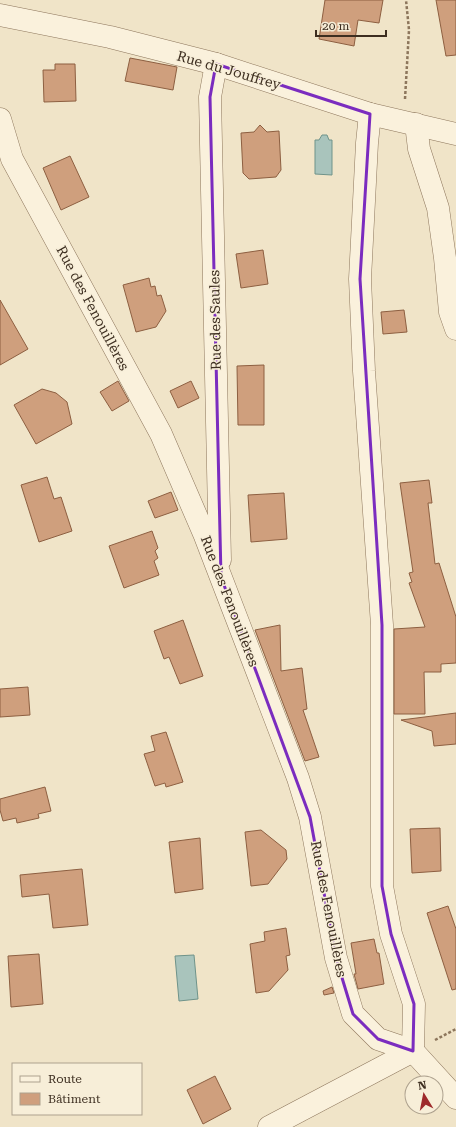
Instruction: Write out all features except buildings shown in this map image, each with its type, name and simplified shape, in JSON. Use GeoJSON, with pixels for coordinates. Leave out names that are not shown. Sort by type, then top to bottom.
{"type":"FeatureCollection","features":[{"type":"Feature","properties":{"kind":"street","name":"Rue du Jouffrey"},"geometry":{"type":"LineString","coordinates":[[0,15],[110,37],[216,64],[370,114],[456,134]]}},
{"type":"Feature","properties":{"kind":"street","name":"Rue des Saules"},"geometry":{"type":"LineString","coordinates":[[216,64],[210,97],[221,577]]}},
{"type":"Feature","properties":{"kind":"street"},"geometry":{"type":"LineString","coordinates":[[370,114],[367,143],[360,279],[364,371],[382,625],[382,886],[392,934],[414,1004],[413,1051],[456,1098]]}},
{"type":"Feature","properties":{"kind":"street","name":"Rue des Fenouillères"},"geometry":{"type":"LineString","coordinates":[[0,119],[12,159],[161,434],[205,536],[295,771],[310,817],[336,958],[353,1014],[378,1038],[413,1051]]}},
{"type":"Feature","properties":{"kind":"street"},"geometry":{"type":"LineString","coordinates":[[410,123],[438,208],[445,258],[450,312],[456,329]]}},
{"type":"Feature","properties":{"kind":"street"},"geometry":{"type":"LineString","coordinates":[[269,1127],[413,1051]]}},
{"type":"Feature","properties":{"kind":"path"},"geometry":{"type":"LineString","coordinates":[[406,0],[409,30],[410,123]]}},
{"type":"Feature","properties":{"kind":"highlighted area"},"geometry":{"type":"Polygon","coordinates":[[[216,64],[370,114],[360,279],[382,625],[382,886],[391,934],[414,1004],[413,1051],[378,1039],[353,1014],[336,958],[310,817],[221,577],[210,97],[216,64]]]}},
{"type":"Feature","properties":{"kind":"water"},"geometry":{"type":"Polygon","coordinates":[[[322,135],[327,135],[329,140],[332,140],[332,175],[315,174],[315,140],[319,140],[322,135]]]}},
{"type":"Feature","properties":{"kind":"water"},"geometry":{"type":"Polygon","coordinates":[[[194,955],[198,999],[179,1001],[175,956],[194,955]]]}}]}
